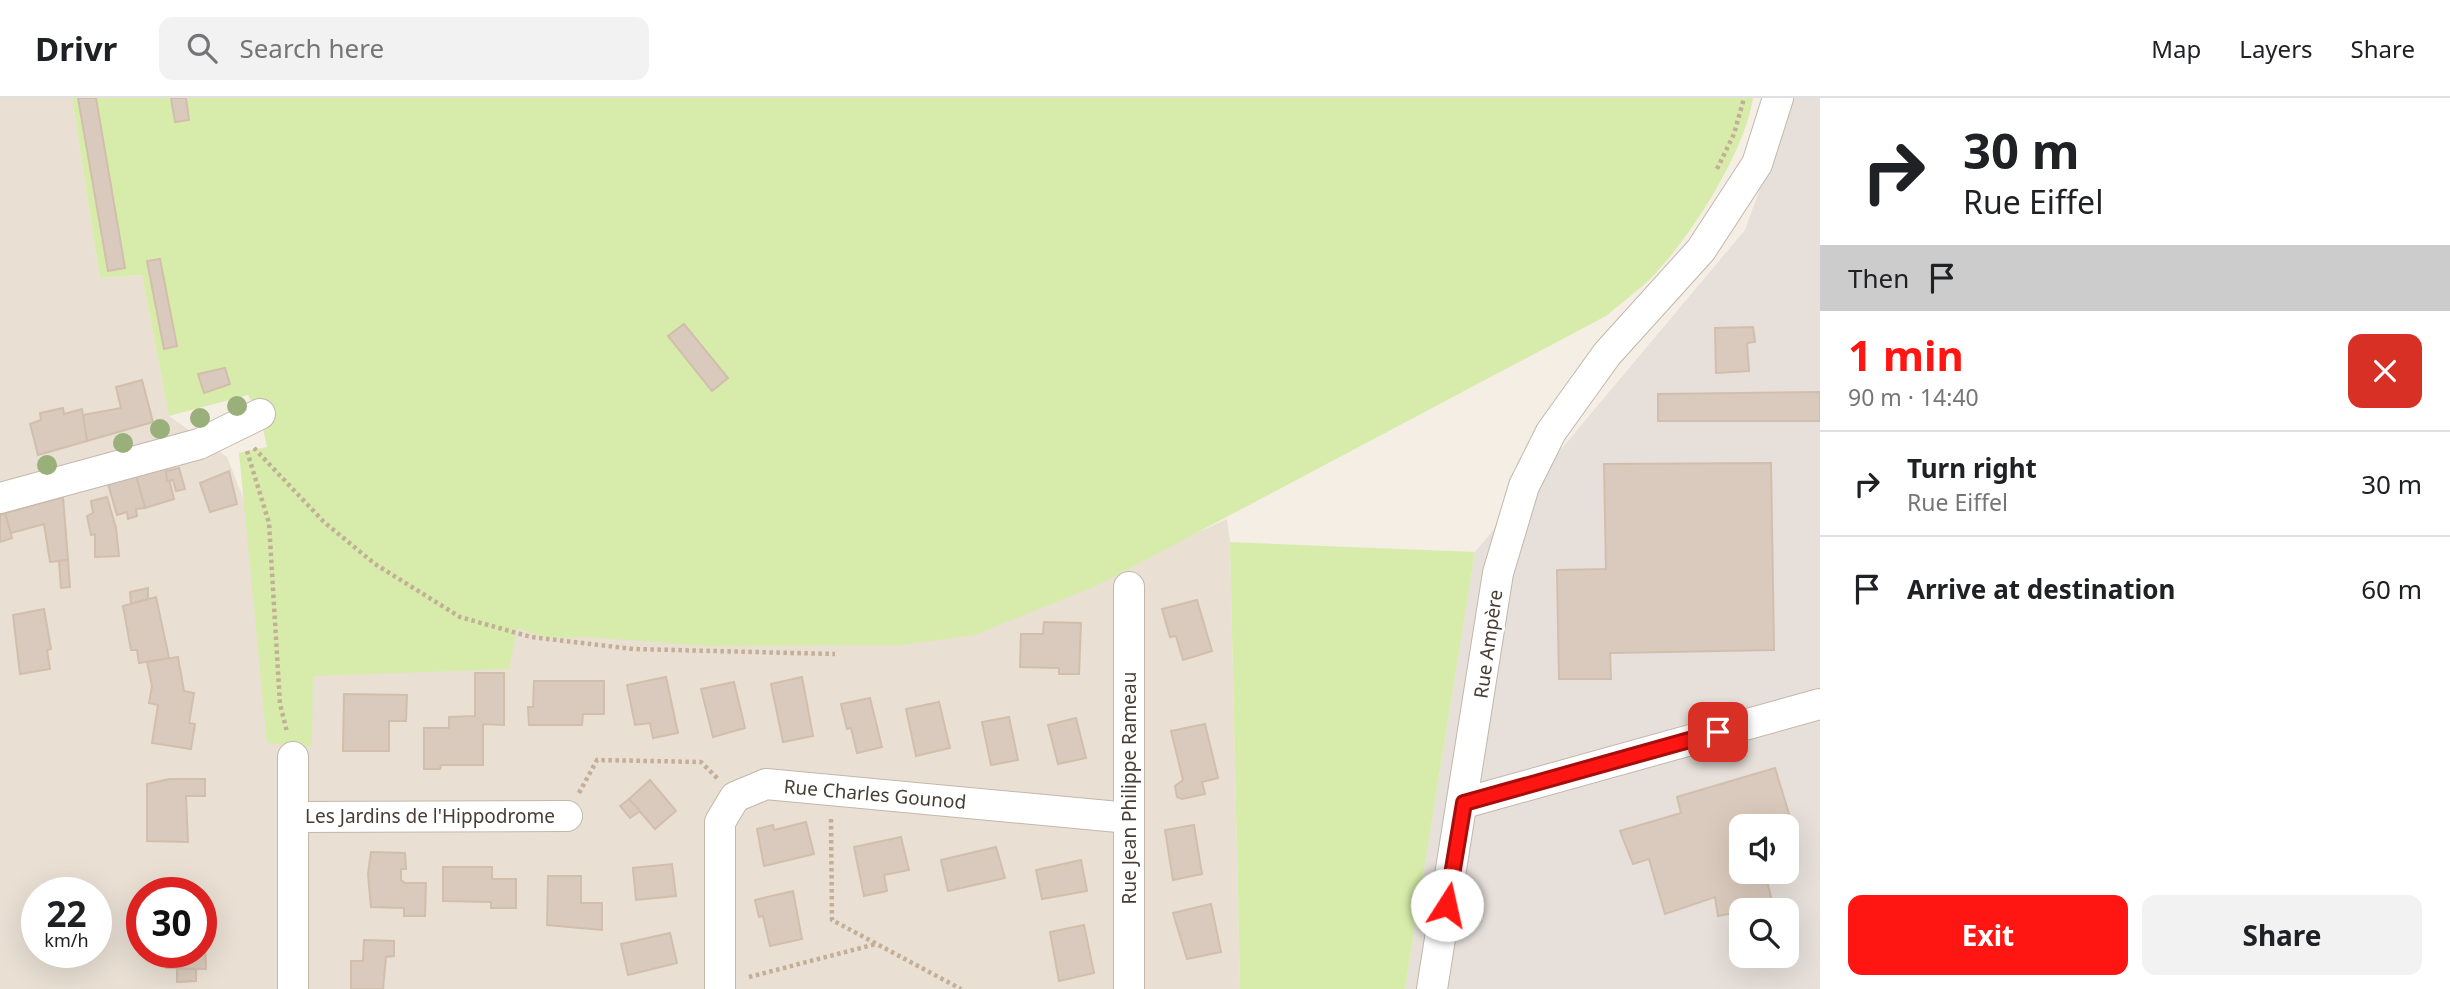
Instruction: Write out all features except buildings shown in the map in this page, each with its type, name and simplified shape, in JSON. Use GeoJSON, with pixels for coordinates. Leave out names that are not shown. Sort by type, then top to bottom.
{"type":"FeatureCollection","features":[{"type":"Feature","properties":{"kind":"street","name":"Rue Ampère"},"geometry":{"type":"LineString","coordinates":[[1433,989],[1498,573],[1524,486],[1551,432],[1607,355],[1702,250],[1757,163],[1778,98]]}},
{"type":"Feature","properties":{"kind":"street"},"geometry":{"type":"LineString","coordinates":[[0,498],[199,444],[247,425]]}},
{"type":"Feature","properties":{"kind":"street","name":"Rue Jean Philippe Rameau"},"geometry":{"type":"LineString","coordinates":[[1129,587],[1129,989]]}},
{"type":"Feature","properties":{"kind":"street"},"geometry":{"type":"LineString","coordinates":[[1464,803],[1820,704]]}},
{"type":"Feature","properties":{"kind":"street","name":"Les Jardins de l'Hippodrome"},"geometry":{"type":"LineString","coordinates":[[293,757],[293,989]]}},
{"type":"Feature","properties":{"kind":"street","name":"Rue Charles Gounod"},"geometry":{"type":"LineString","coordinates":[[735,797],[766,784],[1129,818]]}},
{"type":"Feature","properties":{"kind":"street"},"geometry":{"type":"LineString","coordinates":[[720,987],[720,822],[735,797]]}},
{"type":"Feature","properties":{"kind":"street","name":"Les Jardins de l'Hippodrome"},"geometry":{"type":"LineString","coordinates":[[293,817],[568,816]]}},
{"type":"Feature","properties":{"kind":"path"},"geometry":{"type":"LineString","coordinates":[[1713,177],[1734,134],[1744,98]]}},
{"type":"Feature","properties":{"kind":"path"},"geometry":{"type":"LineString","coordinates":[[247,425],[290,488],[354,547],[375,564],[460,617],[531,637],[633,649],[835,654]]}},
{"type":"Feature","properties":{"kind":"path"},"geometry":{"type":"LineString","coordinates":[[247,425],[269,523],[280,704],[293,757]]}},
{"type":"Feature","properties":{"kind":"path"},"geometry":{"type":"LineString","coordinates":[[568,816],[597,760],[701,762],[735,797]]}},
{"type":"Feature","properties":{"kind":"path"},"geometry":{"type":"LineString","coordinates":[[831,790],[832,920],[961,989]]}},
{"type":"Feature","properties":{"kind":"path"},"geometry":{"type":"LineString","coordinates":[[720,987],[877,944]]}},
{"type":"Feature","properties":{"kind":"shaded area"},"geometry":{"type":"Polygon","coordinates":[[[0,98],[72,98],[100,278],[142,275],[169,416],[227,457],[313,676],[517,628],[975,635],[1227,519],[1230,542],[1240,989],[0,989],[0,98]]]}},
{"type":"Feature","properties":{"kind":"shaded area"},"geometry":{"type":"Polygon","coordinates":[[[1793,98],[1820,98],[1820,989],[1405,989],[1475,552],[1745,230],[1793,98]]]}},
{"type":"Feature","properties":{"kind":"green space"},"geometry":{"type":"Polygon","coordinates":[[[72,98],[1753,98],[1748,120],[1728,168],[1699,217],[1652,277],[1606,316],[1100,584],[975,635],[901,645],[707,646],[588,637],[548,638],[517,628],[509,669],[313,676],[312,747],[267,743],[239,453],[267,447],[260,414],[248,395],[169,416],[142,275],[100,278],[72,98]]]}},
{"type":"Feature","properties":{"kind":"green space"},"geometry":{"type":"Polygon","coordinates":[[[1230,542],[1475,552],[1405,989],[1240,989],[1230,542]]]}},
{"type":"Feature","properties":{"kind":"route"},"geometry":{"type":"LineString","coordinates":[[1447,905],[1464,803],[1718,732]]}}]}
